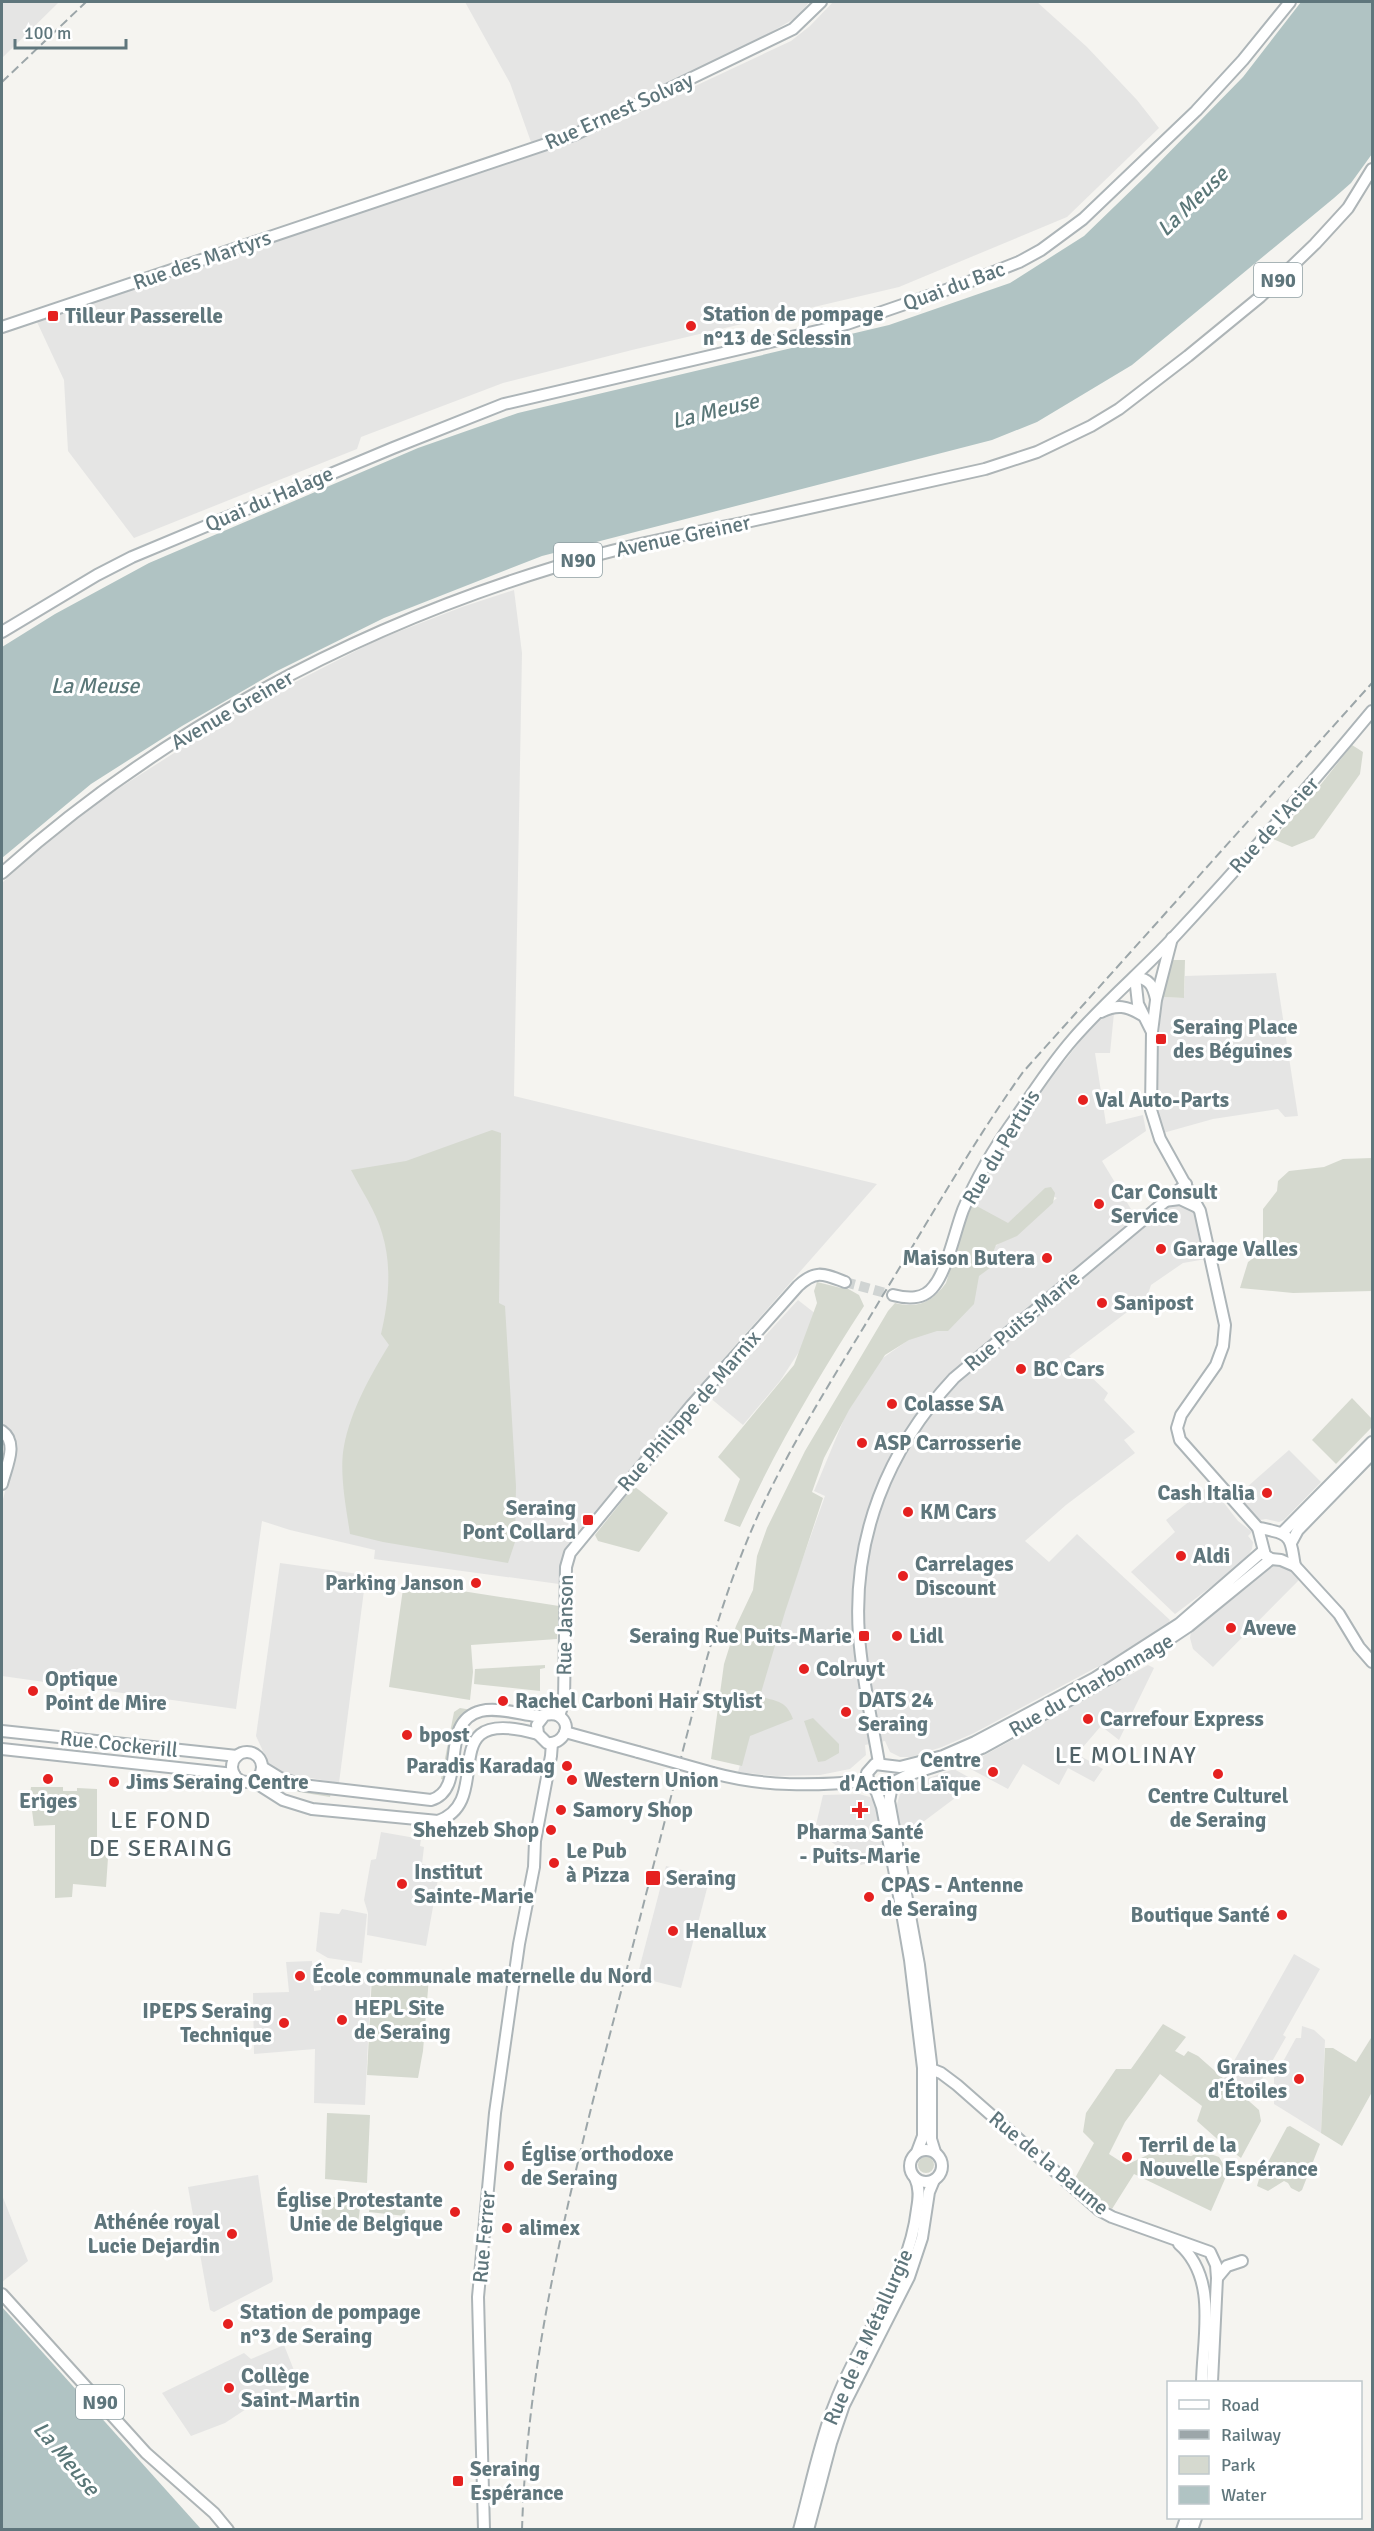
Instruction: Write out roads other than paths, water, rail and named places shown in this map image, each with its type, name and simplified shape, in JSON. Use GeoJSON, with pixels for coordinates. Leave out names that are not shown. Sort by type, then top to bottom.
{"type":"FeatureCollection","features":[{"type":"Feature","properties":{"kind":"main road","name":"Rue Ernest Solvay"},"geometry":{"type":"LineString","coordinates":[[402,193],[576,134],[793,28],[821,2]]}},
{"type":"Feature","properties":{"kind":"main road","name":"Quai du Bac"},"geometry":{"type":"LineString","coordinates":[[549,392],[827,329],[997,272],[1041,250],[1083,219],[1203,105],[1290,2]]}},
{"type":"Feature","properties":{"kind":"main road","name":"Avenue Greiner"},"geometry":{"type":"LineString","coordinates":[[2,873],[87,802],[166,749],[258,693],[381,632],[472,595],[591,556],[985,469],[1027,455],[1079,433],[1111,414],[1195,351],[1274,285],[1353,201],[1372,169]]}},
{"type":"Feature","properties":{"kind":"main road","name":"Rue des Martyrs"},"geometry":{"type":"LineString","coordinates":[[2,327],[402,193]]}},
{"type":"Feature","properties":{"kind":"main road","name":"Quai du Halage"},"geometry":{"type":"LineString","coordinates":[[2,632],[97,575],[157,546],[461,420],[549,392]]}},
{"type":"Feature","properties":{"kind":"main road","name":"Rue de l'Acier"},"geometry":{"type":"LineString","coordinates":[[1135,977],[1299,798],[1372,711]]}},
{"type":"Feature","properties":{"kind":"main road"},"geometry":{"type":"LineString","coordinates":[[1172,938],[1156,1000],[1152,1032],[1150,1089],[1153,1118],[1160,1139],[1199,1209],[1221,1300],[1225,1336],[1216,1365],[1186,1406],[1177,1428],[1180,1440],[1258,1528],[1269,1553],[1294,1566],[1339,1614],[1359,1647],[1372,1662]]}},
{"type":"Feature","properties":{"kind":"main road"},"geometry":{"type":"LineString","coordinates":[[1152,1032],[1137,997],[1135,977],[1149,981],[1154,987],[1156,1000]]}},
{"type":"Feature","properties":{"kind":"main road","name":"Rue du Pertuis"},"geometry":{"type":"LineString","coordinates":[[893,1296],[920,1297],[934,1287],[941,1275],[964,1208],[987,1162],[1050,1068],[1095,1014],[1135,977]]}},
{"type":"Feature","properties":{"kind":"main road"},"geometry":{"type":"LineString","coordinates":[[1095,1014],[1119,1006],[1133,1009],[1143,1015]]}},
{"type":"Feature","properties":{"kind":"main road","name":"Rue Puits-Marie"},"geometry":{"type":"LineString","coordinates":[[879,1763],[860,1651],[859,1581],[864,1543],[874,1508],[896,1456],[925,1411],[954,1378],[1186,1184]]}},
{"type":"Feature","properties":{"kind":"main road"},"geometry":{"type":"LineString","coordinates":[[1164,1201],[1184,1200],[1199,1209]]}},
{"type":"Feature","properties":{"kind":"main road","name":"Rue Philippe de Marnix"},"geometry":{"type":"LineString","coordinates":[[582,1538],[691,1406],[807,1277],[820,1274],[844,1282]]}},
{"type":"Feature","properties":{"kind":"main road"},"geometry":{"type":"LineString","coordinates":[[2,1431],[10,1440],[11,1447],[2,1484]]}},
{"type":"Feature","properties":{"kind":"main road"},"geometry":{"type":"LineString","coordinates":[[1269,1553],[1265,1538],[1278,1532],[1372,1442]]}},
{"type":"Feature","properties":{"kind":"main road"},"geometry":{"type":"LineString","coordinates":[[1294,1566],[1291,1546],[1298,1530],[1372,1454]]}},
{"type":"Feature","properties":{"kind":"main road"},"geometry":{"type":"LineString","coordinates":[[1258,1528],[1278,1532],[1291,1546]]}},
{"type":"Feature","properties":{"kind":"main road","name":"Rue Janson"},"geometry":{"type":"LineString","coordinates":[[559,1716],[564,1701],[566,1561],[582,1538]]}},
{"type":"Feature","properties":{"kind":"main road"},"geometry":{"type":"LineString","coordinates":[[1269,1553],[1291,1546]]}},
{"type":"Feature","properties":{"kind":"main road","name":"Rue du Charbonnage"},"geometry":{"type":"LineString","coordinates":[[879,1763],[891,1767],[935,1758],[975,1742],[1113,1668],[1186,1618],[1269,1553]]}},
{"type":"Feature","properties":{"kind":"main road","name":"Rue du Charbonnage"},"geometry":{"type":"LineString","coordinates":[[876,1790],[887,1790],[893,1784],[972,1752],[1102,1683],[1174,1637],[1269,1553]]}},
{"type":"Feature","properties":{"kind":"main road"},"geometry":{"type":"LineString","coordinates":[[262,1767],[280,1778],[302,1785],[431,1800],[437,1798],[446,1789],[458,1733],[467,1718],[487,1710],[544,1716],[550,1714],[559,1716],[564,1723],[566,1732],[562,1738],[552,1743],[543,1741],[538,1734],[537,1725],[544,1716]]}},
{"type":"Feature","properties":{"kind":"main road"},"geometry":{"type":"LineString","coordinates":[[253,1781],[259,1776],[262,1767],[259,1757],[245,1752],[237,1756],[232,1765],[234,1774],[241,1781],[253,1781],[283,1800],[312,1809],[438,1821],[453,1814],[462,1800],[473,1746],[481,1732],[493,1728],[538,1734]]}},
{"type":"Feature","properties":{"kind":"main road","name":"Rue Cockerill"},"geometry":{"type":"LineString","coordinates":[[2,1731],[237,1756]]}},
{"type":"Feature","properties":{"kind":"main road"},"geometry":{"type":"LineString","coordinates":[[566,1732],[744,1780],[791,1785],[867,1781],[876,1790],[882,1807],[906,1934],[927,2069]]}},
{"type":"Feature","properties":{"kind":"main road","name":"Rue Ferrer"},"geometry":{"type":"LineString","coordinates":[[484,2529],[478,2297],[495,2113],[519,1944],[534,1867],[535,1841],[552,1743]]}},
{"type":"Feature","properties":{"kind":"main road","name":"Rue Cockerill"},"geometry":{"type":"LineString","coordinates":[[2,1749],[234,1774]]}},
{"type":"Feature","properties":{"kind":"main road"},"geometry":{"type":"LineString","coordinates":[[867,1781],[869,1769],[879,1763]]}},
{"type":"Feature","properties":{"kind":"main road"},"geometry":{"type":"LineString","coordinates":[[891,1767],[894,1772],[889,1801],[917,1953],[927,2069]]}},
{"type":"Feature","properties":{"kind":"main road","name":"Rue de la Métallurgie"},"geometry":{"type":"LineString","coordinates":[[799,2529],[832,2412],[860,2349],[897,2280],[908,2253],[919,2190],[909,2166],[923,2136],[927,2069]]}},
{"type":"Feature","properties":{"kind":"main road","name":"Rue de la Métallurgie"},"geometry":{"type":"LineString","coordinates":[[808,2529],[844,2405],[909,2277],[922,2238],[929,2192],[942,2166],[942,2161],[935,2152],[931,2139],[927,2069]]}},
{"type":"Feature","properties":{"kind":"main road","name":"Rue de la Baume"},"geometry":{"type":"LineString","coordinates":[[927,2069],[941,2073],[957,2085],[1091,2204],[1112,2217],[1210,2252],[1216,2265],[1217,2278]]}},
{"type":"Feature","properties":{"kind":"main road"},"geometry":{"type":"LineString","coordinates":[[917,2152],[926,2149],[935,2152]]}},
{"type":"Feature","properties":{"kind":"main road"},"geometry":{"type":"LineString","coordinates":[[915,2178],[924,2182],[934,2180]]}},
{"type":"Feature","properties":{"kind":"main road"},"geometry":{"type":"LineString","coordinates":[[1172,2238],[1194,2260],[1204,2284],[1202,2381]]}},
{"type":"Feature","properties":{"kind":"main road"},"geometry":{"type":"LineString","coordinates":[[1212,2381],[1217,2278],[1227,2266],[1242,2261]]}},
{"type":"Feature","properties":{"kind":"main road","name":"N90"},"geometry":{"type":"LineString","coordinates":[[2,2294],[146,2453],[221,2520],[228,2529]]}},
{"type":"Feature","properties":{"kind":"water","name":"La Meuse"},"geometry":{"type":"Polygon","coordinates":[[[1301,2],[1372,2],[1372,154],[1351,183],[1334,198],[1132,365],[1037,422],[992,440],[542,556],[384,618],[277,671],[182,726],[91,784],[2,858],[2,647],[55,614],[149,563],[418,448],[518,413],[889,325],[1010,283],[1084,236],[1243,77],[1301,2]]]}},
{"type":"Feature","properties":{"kind":"water","name":"La Meuse"},"geometry":{"type":"Polygon","coordinates":[[[2,2307],[201,2529],[2,2529],[2,2307]]]}},
{"type":"Feature","properties":{"kind":"tunnel"},"geometry":{"type":"LineString","coordinates":[[845,1282],[893,1295]]}},
{"type":"Feature","properties":{"kind":"railway"},"geometry":{"type":"LineString","coordinates":[[2,82],[86,2]]}},
{"type":"Feature","properties":{"kind":"railway"},"geometry":{"type":"LineString","coordinates":[[522,2530],[525,2467],[541,2342],[579,2156],[705,1665],[730,1587],[760,1511],[803,1428],[968,1154],[1023,1072],[1372,683]]}},
{"type":"Feature","properties":{"kind":"place","name":"Tilleur Passerelle"},"geometry":{"type":"Point","coordinates":[53,316]}},
{"type":"Feature","properties":{"kind":"place","name":"Station de pompage n°13 de Sclessin"},"geometry":{"type":"Point","coordinates":[691,326]}},
{"type":"Feature","properties":{"kind":"place","name":"Seraing Place des Béguines"},"geometry":{"type":"Point","coordinates":[1161,1039]}},
{"type":"Feature","properties":{"kind":"place","name":"Val Auto-Parts"},"geometry":{"type":"Point","coordinates":[1083,1100]}},
{"type":"Feature","properties":{"kind":"place","name":"Car Consult Service"},"geometry":{"type":"Point","coordinates":[1099,1204]}},
{"type":"Feature","properties":{"kind":"place","name":"Garage Valles"},"geometry":{"type":"Point","coordinates":[1161,1249]}},
{"type":"Feature","properties":{"kind":"place","name":"Maison Butera"},"geometry":{"type":"Point","coordinates":[1047,1258]}},
{"type":"Feature","properties":{"kind":"place","name":"Sanipost"},"geometry":{"type":"Point","coordinates":[1102,1303]}},
{"type":"Feature","properties":{"kind":"place","name":"BC Cars"},"geometry":{"type":"Point","coordinates":[1021,1369]}},
{"type":"Feature","properties":{"kind":"place","name":"Colasse SA"},"geometry":{"type":"Point","coordinates":[892,1404]}},
{"type":"Feature","properties":{"kind":"place","name":"ASP Carrosserie"},"geometry":{"type":"Point","coordinates":[862,1443]}},
{"type":"Feature","properties":{"kind":"place","name":"Cash Italia"},"geometry":{"type":"Point","coordinates":[1267,1493]}},
{"type":"Feature","properties":{"kind":"place","name":"KM Cars"},"geometry":{"type":"Point","coordinates":[908,1512]}},
{"type":"Feature","properties":{"kind":"place","name":"Seraing Pont Collard"},"geometry":{"type":"Point","coordinates":[588,1520]}},
{"type":"Feature","properties":{"kind":"place","name":"Aldi"},"geometry":{"type":"Point","coordinates":[1181,1556]}},
{"type":"Feature","properties":{"kind":"place","name":"Carrelages Discount"},"geometry":{"type":"Point","coordinates":[903,1576]}},
{"type":"Feature","properties":{"kind":"place","name":"Parking Janson"},"geometry":{"type":"Point","coordinates":[476,1583]}},
{"type":"Feature","properties":{"kind":"place","name":"Aveve"},"geometry":{"type":"Point","coordinates":[1231,1628]}},
{"type":"Feature","properties":{"kind":"place","name":"Seraing Rue Puits-Marie"},"geometry":{"type":"Point","coordinates":[864,1636]}},
{"type":"Feature","properties":{"kind":"place","name":"Lidl"},"geometry":{"type":"Point","coordinates":[897,1636]}},
{"type":"Feature","properties":{"kind":"place","name":"Colruyt"},"geometry":{"type":"Point","coordinates":[804,1669]}},
{"type":"Feature","properties":{"kind":"place","name":"Optique Point de Mire"},"geometry":{"type":"Point","coordinates":[33,1691]}},
{"type":"Feature","properties":{"kind":"place","name":"Rachel Carboni Hair Stylist"},"geometry":{"type":"Point","coordinates":[503,1701]}},
{"type":"Feature","properties":{"kind":"place","name":"DATS 24 Seraing"},"geometry":{"type":"Point","coordinates":[846,1712]}},
{"type":"Feature","properties":{"kind":"place","name":"Carrefour Express"},"geometry":{"type":"Point","coordinates":[1088,1719]}},
{"type":"Feature","properties":{"kind":"place","name":"bpost"},"geometry":{"type":"Point","coordinates":[407,1735]}},
{"type":"Feature","properties":{"kind":"place","name":"Paradis Karadag"},"geometry":{"type":"Point","coordinates":[567,1766]}},
{"type":"Feature","properties":{"kind":"place","name":"Centre d'Action Laïque"},"geometry":{"type":"Point","coordinates":[993,1772]}},
{"type":"Feature","properties":{"kind":"place","name":"Centre Culturel de Seraing"},"geometry":{"type":"Point","coordinates":[1218,1774]}},
{"type":"Feature","properties":{"kind":"place","name":"Eriges"},"geometry":{"type":"Point","coordinates":[48,1779]}},
{"type":"Feature","properties":{"kind":"place","name":"Western Union"},"geometry":{"type":"Point","coordinates":[572,1780]}},
{"type":"Feature","properties":{"kind":"place","name":"Jims Seraing Centre"},"geometry":{"type":"Point","coordinates":[114,1782]}},
{"type":"Feature","properties":{"kind":"place","name":"Samory Shop"},"geometry":{"type":"Point","coordinates":[561,1810]}},
{"type":"Feature","properties":{"kind":"place","name":"Pharma Santé - Puits-Marie"},"geometry":{"type":"Point","coordinates":[860,1810]}},
{"type":"Feature","properties":{"kind":"place","name":"Shehzeb Shop"},"geometry":{"type":"Point","coordinates":[551,1830]}},
{"type":"Feature","properties":{"kind":"place","name":"Le Pub à Pizza"},"geometry":{"type":"Point","coordinates":[554,1863]}},
{"type":"Feature","properties":{"kind":"place","name":"Seraing"},"geometry":{"type":"Point","coordinates":[653,1878]}},
{"type":"Feature","properties":{"kind":"place","name":"Institut Sainte-Marie"},"geometry":{"type":"Point","coordinates":[402,1884]}},
{"type":"Feature","properties":{"kind":"place","name":"CPAS - Antenne de Seraing"},"geometry":{"type":"Point","coordinates":[869,1897]}},
{"type":"Feature","properties":{"kind":"place","name":"Boutique Santé"},"geometry":{"type":"Point","coordinates":[1282,1915]}},
{"type":"Feature","properties":{"kind":"place","name":"Henallux"},"geometry":{"type":"Point","coordinates":[673,1931]}},
{"type":"Feature","properties":{"kind":"place","name":"École communale maternelle du Nord"},"geometry":{"type":"Point","coordinates":[300,1976]}},
{"type":"Feature","properties":{"kind":"place","name":"HEPL Site de Seraing"},"geometry":{"type":"Point","coordinates":[342,2020]}},
{"type":"Feature","properties":{"kind":"place","name":"IPEPS Seraing Technique"},"geometry":{"type":"Point","coordinates":[284,2023]}},
{"type":"Feature","properties":{"kind":"place","name":"Graines d'Étoiles"},"geometry":{"type":"Point","coordinates":[1299,2079]}},
{"type":"Feature","properties":{"kind":"place","name":"Terril de la Nouvelle Espérance"},"geometry":{"type":"Point","coordinates":[1127,2157]}},
{"type":"Feature","properties":{"kind":"place","name":"Église orthodoxe de Seraing"},"geometry":{"type":"Point","coordinates":[509,2166]}},
{"type":"Feature","properties":{"kind":"place","name":"Église Protestante Unie de Belgique"},"geometry":{"type":"Point","coordinates":[455,2212]}},
{"type":"Feature","properties":{"kind":"place","name":"alimex"},"geometry":{"type":"Point","coordinates":[507,2228]}},
{"type":"Feature","properties":{"kind":"place","name":"Athénée royal Lucie Dejardin"},"geometry":{"type":"Point","coordinates":[232,2234]}},
{"type":"Feature","properties":{"kind":"place","name":"Station de pompage n°3 de Seraing"},"geometry":{"type":"Point","coordinates":[228,2324]}},
{"type":"Feature","properties":{"kind":"place","name":"Collège Saint-Martin"},"geometry":{"type":"Point","coordinates":[229,2388]}},
{"type":"Feature","properties":{"kind":"place","name":"Seraing Espérance"},"geometry":{"type":"Point","coordinates":[458,2481]}},
{"type":"Feature","properties":{"kind":"district","name":"LE MOLINAY"},"geometry":{"type":"Point","coordinates":[1126,1755]}},
{"type":"Feature","properties":{"kind":"district","name":"LE FOND DE SERAING"},"geometry":{"type":"Point","coordinates":[161,1834]}}]}
